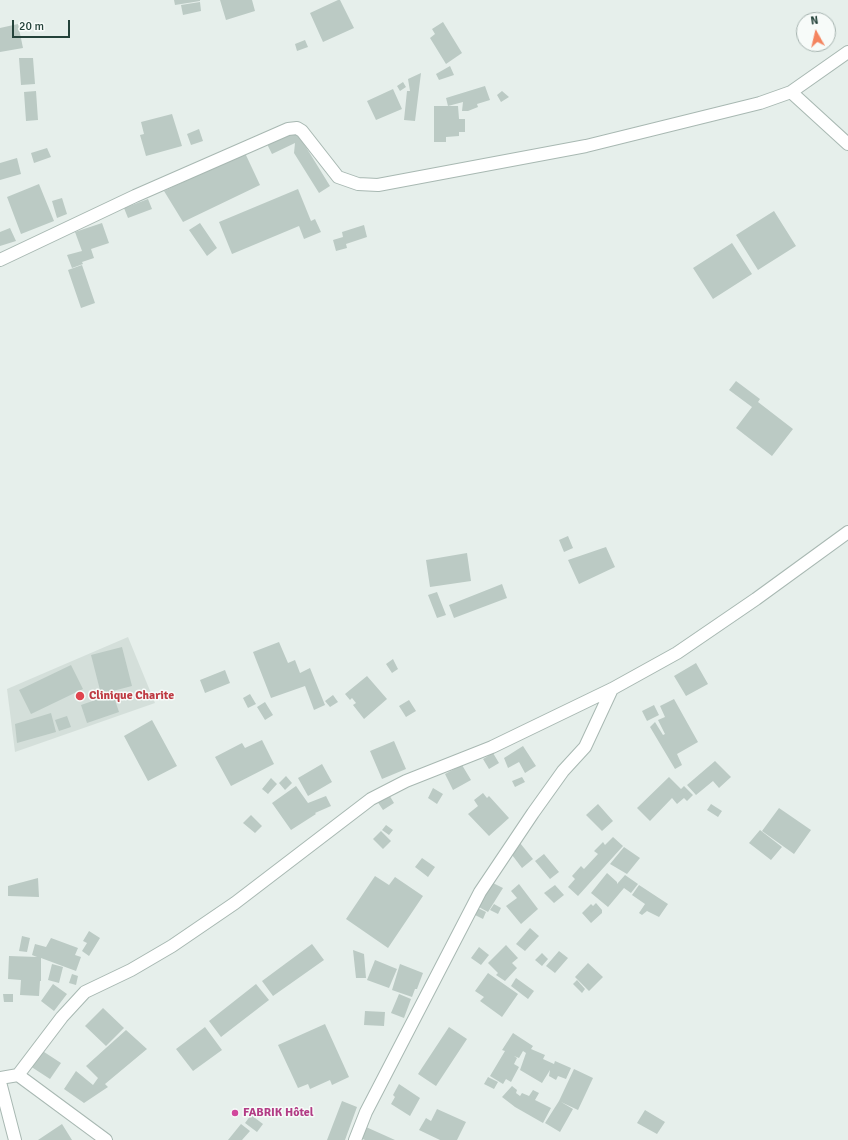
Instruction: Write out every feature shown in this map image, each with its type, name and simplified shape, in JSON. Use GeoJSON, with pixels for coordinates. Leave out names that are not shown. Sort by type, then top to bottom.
{"type":"FeatureCollection","features":[{"type":"Feature","properties":{"kind":"street"},"geometry":{"type":"LineString","coordinates":[[0,260],[135,196],[288,129],[297,128],[302,131],[338,177],[358,184],[378,185],[586,146],[760,103],[791,92],[848,52]]}},
{"type":"Feature","properties":{"kind":"street"},"geometry":{"type":"LineString","coordinates":[[791,92],[848,144]]}},
{"type":"Feature","properties":{"kind":"street"},"geometry":{"type":"LineString","coordinates":[[0,1078],[18,1075],[62,1017],[85,992],[131,970],[178,942],[236,903],[372,799],[406,781],[492,747],[612,690],[677,654],[756,599],[847,531]]}},
{"type":"Feature","properties":{"kind":"street"},"geometry":{"type":"LineString","coordinates":[[355,1140],[366,1112],[480,892],[563,771],[585,747],[612,690]]}},
{"type":"Feature","properties":{"kind":"street"},"geometry":{"type":"LineString","coordinates":[[18,1075],[106,1140]]}},
{"type":"Feature","properties":{"kind":"street"},"geometry":{"type":"LineString","coordinates":[[0,1082],[15,1140]]}},
{"type":"Feature","properties":{"kind":"shaded area","name":"Clinique Charite"},"geometry":{"type":"Polygon","coordinates":[[[128,637],[155,703],[15,752],[7,689],[128,637]]]}},
{"type":"Feature","properties":{"kind":"building"},"geometry":{"type":"Polygon","coordinates":[[[174,0],[200,0],[200,1],[175,5],[174,0]]]}},
{"type":"Feature","properties":{"kind":"building"},"geometry":{"type":"Polygon","coordinates":[[[220,0],[252,0],[255,11],[226,20],[220,0]]]}},
{"type":"Feature","properties":{"kind":"building"},"geometry":{"type":"Polygon","coordinates":[[[340,0],[354,28],[323,42],[310,13],[340,0]]]}},
{"type":"Feature","properties":{"kind":"building"},"geometry":{"type":"Polygon","coordinates":[[[200,2],[201,11],[183,15],[181,5],[200,2]]]}},
{"type":"Feature","properties":{"kind":"building"},"geometry":{"type":"Polygon","coordinates":[[[443,22],[462,53],[446,64],[430,38],[435,34],[432,29],[443,22]]]}},
{"type":"Feature","properties":{"kind":"building"},"geometry":{"type":"Polygon","coordinates":[[[18,24],[23,48],[0,52],[0,28],[18,24]]]}},
{"type":"Feature","properties":{"kind":"building"},"geometry":{"type":"Polygon","coordinates":[[[305,40],[308,47],[297,51],[295,44],[305,40]]]}},
{"type":"Feature","properties":{"kind":"building"},"geometry":{"type":"Polygon","coordinates":[[[19,58],[33,58],[35,84],[21,85],[19,58]]]}},
{"type":"Feature","properties":{"kind":"building"},"geometry":{"type":"Polygon","coordinates":[[[450,66],[454,75],[439,80],[436,74],[450,66]]]}},
{"type":"Feature","properties":{"kind":"building"},"geometry":{"type":"Polygon","coordinates":[[[421,73],[415,121],[404,120],[407,91],[410,91],[408,79],[421,73]]]}},
{"type":"Feature","properties":{"kind":"building"},"geometry":{"type":"Polygon","coordinates":[[[403,82],[406,87],[400,91],[397,86],[403,82]]]}},
{"type":"Feature","properties":{"kind":"building"},"geometry":{"type":"Polygon","coordinates":[[[485,86],[490,100],[477,104],[478,107],[468,111],[462,111],[463,102],[448,106],[446,98],[485,86]]]}},
{"type":"Feature","properties":{"kind":"building"},"geometry":{"type":"Polygon","coordinates":[[[393,89],[402,109],[376,120],[367,101],[393,89]]]}},
{"type":"Feature","properties":{"kind":"building"},"geometry":{"type":"Polygon","coordinates":[[[36,91],[38,120],[26,121],[24,92],[36,91]]]}},
{"type":"Feature","properties":{"kind":"building"},"geometry":{"type":"Polygon","coordinates":[[[502,91],[509,97],[501,102],[497,95],[502,91]]]}},
{"type":"Feature","properties":{"kind":"building"},"geometry":{"type":"Polygon","coordinates":[[[434,106],[458,106],[459,119],[465,119],[465,132],[459,132],[459,136],[446,137],[446,142],[434,142],[434,106]]]}},
{"type":"Feature","properties":{"kind":"building"},"geometry":{"type":"Polygon","coordinates":[[[172,114],[182,146],[146,156],[140,135],[144,134],[141,122],[172,114]]]}},
{"type":"Feature","properties":{"kind":"building"},"geometry":{"type":"Polygon","coordinates":[[[199,129],[203,141],[191,145],[187,134],[199,129]]]}},
{"type":"Feature","properties":{"kind":"building"},"geometry":{"type":"Polygon","coordinates":[[[296,131],[330,186],[319,193],[294,153],[295,143],[272,154],[267,144],[296,131]]]}},
{"type":"Feature","properties":{"kind":"building"},"geometry":{"type":"Polygon","coordinates":[[[47,148],[51,157],[34,163],[31,153],[47,148]]]}},
{"type":"Feature","properties":{"kind":"building"},"geometry":{"type":"Polygon","coordinates":[[[245,153],[260,185],[183,222],[164,191],[245,153]]]}},
{"type":"Feature","properties":{"kind":"building"},"geometry":{"type":"Polygon","coordinates":[[[17,158],[21,174],[0,180],[0,163],[17,158]]]}},
{"type":"Feature","properties":{"kind":"building"},"geometry":{"type":"Polygon","coordinates":[[[39,184],[54,221],[21,234],[7,197],[39,184]]]}},
{"type":"Feature","properties":{"kind":"building"},"geometry":{"type":"Polygon","coordinates":[[[298,189],[311,221],[315,219],[321,232],[304,239],[299,226],[232,254],[219,222],[298,189]]]}},
{"type":"Feature","properties":{"kind":"building"},"geometry":{"type":"Polygon","coordinates":[[[62,198],[67,214],[57,218],[52,201],[62,198]]]}},
{"type":"Feature","properties":{"kind":"building"},"geometry":{"type":"Polygon","coordinates":[[[148,199],[152,209],[128,218],[124,208],[148,199]]]}},
{"type":"Feature","properties":{"kind":"building"},"geometry":{"type":"Polygon","coordinates":[[[774,211],[796,246],[758,270],[736,235],[774,211]]]}},
{"type":"Feature","properties":{"kind":"building"},"geometry":{"type":"Polygon","coordinates":[[[102,223],[109,243],[91,249],[94,258],[82,262],[83,264],[72,268],[67,255],[82,251],[75,232],[102,223]]]}},
{"type":"Feature","properties":{"kind":"building"},"geometry":{"type":"Polygon","coordinates":[[[200,223],[217,248],[207,256],[189,230],[200,223]]]}},
{"type":"Feature","properties":{"kind":"building"},"geometry":{"type":"Polygon","coordinates":[[[364,225],[367,237],[346,244],[347,248],[336,251],[333,240],[343,237],[342,232],[364,225]]]}},
{"type":"Feature","properties":{"kind":"building"},"geometry":{"type":"Polygon","coordinates":[[[10,228],[16,241],[0,246],[0,232],[10,228]]]}},
{"type":"Feature","properties":{"kind":"building"},"geometry":{"type":"Polygon","coordinates":[[[732,243],[752,274],[713,299],[693,268],[732,243]]]}},
{"type":"Feature","properties":{"kind":"building"},"geometry":{"type":"Polygon","coordinates":[[[82,265],[95,303],[81,308],[68,270],[82,265]]]}},
{"type":"Feature","properties":{"kind":"building"},"geometry":{"type":"Polygon","coordinates":[[[736,381],[760,399],[758,402],[793,429],[772,456],[736,428],[752,407],[729,390],[736,381]]]}},
{"type":"Feature","properties":{"kind":"building"},"geometry":{"type":"Polygon","coordinates":[[[568,536],[573,548],[564,552],[559,540],[568,536]]]}},
{"type":"Feature","properties":{"kind":"building"},"geometry":{"type":"Polygon","coordinates":[[[606,547],[615,567],[579,584],[568,560],[606,547]]]}},
{"type":"Feature","properties":{"kind":"building"},"geometry":{"type":"Polygon","coordinates":[[[467,553],[471,581],[430,587],[426,560],[467,553]]]}},
{"type":"Feature","properties":{"kind":"building"},"geometry":{"type":"Polygon","coordinates":[[[502,584],[507,598],[454,618],[449,605],[502,584]]]}},
{"type":"Feature","properties":{"kind":"building"},"geometry":{"type":"Polygon","coordinates":[[[437,592],[446,615],[437,618],[428,595],[437,592]]]}},
{"type":"Feature","properties":{"kind":"building"},"geometry":{"type":"Polygon","coordinates":[[[279,642],[288,663],[295,660],[300,673],[310,668],[325,705],[314,710],[305,686],[271,698],[253,652],[279,642]]]}},
{"type":"Feature","properties":{"kind":"building"},"geometry":{"type":"Polygon","coordinates":[[[122,647],[132,686],[101,694],[91,655],[122,647]]]}},
{"type":"Feature","properties":{"kind":"building"},"geometry":{"type":"Polygon","coordinates":[[[393,659],[398,669],[392,673],[386,664],[393,659]]]}},
{"type":"Feature","properties":{"kind":"building"},"geometry":{"type":"Polygon","coordinates":[[[696,663],[708,684],[686,696],[674,676],[696,663]]]}},
{"type":"Feature","properties":{"kind":"building"},"geometry":{"type":"Polygon","coordinates":[[[71,665],[83,689],[31,714],[19,690],[71,665]]]}},
{"type":"Feature","properties":{"kind":"building"},"geometry":{"type":"Polygon","coordinates":[[[225,670],[230,683],[205,693],[200,680],[225,670]]]}},
{"type":"Feature","properties":{"kind":"building"},"geometry":{"type":"Polygon","coordinates":[[[367,676],[387,699],[364,719],[353,705],[356,703],[352,698],[350,700],[345,694],[367,676]]]}},
{"type":"Feature","properties":{"kind":"building"},"geometry":{"type":"Polygon","coordinates":[[[113,694],[119,712],[87,723],[81,705],[113,694]]]}},
{"type":"Feature","properties":{"kind":"building"},"geometry":{"type":"Polygon","coordinates":[[[250,694],[256,704],[248,708],[243,698],[250,694]]]}},
{"type":"Feature","properties":{"kind":"building"},"geometry":{"type":"Polygon","coordinates":[[[333,695],[338,702],[330,707],[325,701],[333,695]]]}},
{"type":"Feature","properties":{"kind":"building"},"geometry":{"type":"Polygon","coordinates":[[[674,699],[698,742],[677,754],[682,765],[675,769],[650,727],[655,722],[663,735],[665,734],[658,720],[665,717],[660,706],[674,699]]]}},
{"type":"Feature","properties":{"kind":"building"},"geometry":{"type":"Polygon","coordinates":[[[409,700],[416,711],[406,717],[399,706],[409,700]]]}},
{"type":"Feature","properties":{"kind":"building"},"geometry":{"type":"Polygon","coordinates":[[[265,702],[273,715],[265,720],[257,707],[265,702]]]}},
{"type":"Feature","properties":{"kind":"building"},"geometry":{"type":"Polygon","coordinates":[[[654,705],[659,715],[647,721],[642,711],[654,705]]]}},
{"type":"Feature","properties":{"kind":"building"},"geometry":{"type":"Polygon","coordinates":[[[51,713],[56,732],[17,743],[15,724],[51,713]]]}},
{"type":"Feature","properties":{"kind":"building"},"geometry":{"type":"Polygon","coordinates":[[[67,716],[71,727],[59,731],[55,720],[67,716]]]}},
{"type":"Feature","properties":{"kind":"building"},"geometry":{"type":"Polygon","coordinates":[[[152,720],[177,766],[148,781],[124,736],[152,720]]]}},
{"type":"Feature","properties":{"kind":"building"},"geometry":{"type":"Polygon","coordinates":[[[262,740],[274,764],[231,786],[215,757],[242,743],[245,748],[262,740]]]}},
{"type":"Feature","properties":{"kind":"building"},"geometry":{"type":"Polygon","coordinates":[[[394,741],[406,769],[382,779],[370,751],[394,741]]]}},
{"type":"Feature","properties":{"kind":"building"},"geometry":{"type":"Polygon","coordinates":[[[523,746],[536,766],[525,773],[519,762],[508,768],[504,758],[523,746]]]}},
{"type":"Feature","properties":{"kind":"building"},"geometry":{"type":"Polygon","coordinates":[[[493,753],[499,763],[489,769],[483,759],[493,753]]]}},
{"type":"Feature","properties":{"kind":"building"},"geometry":{"type":"Polygon","coordinates":[[[715,761],[731,777],[719,788],[713,781],[696,795],[687,785],[715,761]]]}},
{"type":"Feature","properties":{"kind":"building"},"geometry":{"type":"Polygon","coordinates":[[[322,764],[332,782],[308,796],[298,778],[322,764]]]}},
{"type":"Feature","properties":{"kind":"building"},"geometry":{"type":"Polygon","coordinates":[[[462,765],[471,780],[453,790],[445,774],[462,765]]]}},
{"type":"Feature","properties":{"kind":"building"},"geometry":{"type":"Polygon","coordinates":[[[286,776],[292,783],[285,790],[279,783],[286,776]]]}},
{"type":"Feature","properties":{"kind":"building"},"geometry":{"type":"Polygon","coordinates":[[[522,777],[525,782],[515,787],[512,781],[522,777]]]}},
{"type":"Feature","properties":{"kind":"building"},"geometry":{"type":"Polygon","coordinates":[[[669,777],[681,789],[684,786],[693,795],[687,801],[684,798],[677,804],[672,798],[650,821],[637,808],[669,777]]]}},
{"type":"Feature","properties":{"kind":"building"},"geometry":{"type":"Polygon","coordinates":[[[271,778],[277,784],[268,794],[262,789],[271,778]]]}},
{"type":"Feature","properties":{"kind":"building"},"geometry":{"type":"Polygon","coordinates":[[[296,786],[308,803],[326,796],[331,806],[315,813],[316,814],[291,830],[272,803],[296,786]]]}},
{"type":"Feature","properties":{"kind":"building"},"geometry":{"type":"Polygon","coordinates":[[[433,788],[443,794],[437,804],[428,798],[433,788]]]}},
{"type":"Feature","properties":{"kind":"building"},"geometry":{"type":"Polygon","coordinates":[[[388,793],[394,803],[383,810],[377,801],[388,793]]]}},
{"type":"Feature","properties":{"kind":"building"},"geometry":{"type":"Polygon","coordinates":[[[483,793],[487,798],[489,796],[509,818],[489,836],[468,814],[478,806],[474,800],[483,793]]]}},
{"type":"Feature","properties":{"kind":"building"},"geometry":{"type":"Polygon","coordinates":[[[598,804],[613,821],[602,831],[586,815],[598,804]]]}},
{"type":"Feature","properties":{"kind":"building"},"geometry":{"type":"Polygon","coordinates":[[[711,804],[722,811],[718,817],[707,810],[711,804]]]}},
{"type":"Feature","properties":{"kind":"building"},"geometry":{"type":"Polygon","coordinates":[[[779,808],[811,830],[794,854],[762,831],[779,808]]]}},
{"type":"Feature","properties":{"kind":"building"},"geometry":{"type":"Polygon","coordinates":[[[251,815],[262,826],[255,833],[243,823],[251,815]]]}},
{"type":"Feature","properties":{"kind":"building"},"geometry":{"type":"Polygon","coordinates":[[[386,825],[393,830],[389,835],[382,830],[386,825]]]}},
{"type":"Feature","properties":{"kind":"building"},"geometry":{"type":"Polygon","coordinates":[[[760,830],[782,847],[771,860],[749,843],[760,830]]]}},
{"type":"Feature","properties":{"kind":"building"},"geometry":{"type":"Polygon","coordinates":[[[381,831],[391,841],[383,849],[373,839],[381,831]]]}},
{"type":"Feature","properties":{"kind":"building"},"geometry":{"type":"Polygon","coordinates":[[[613,837],[623,846],[578,896],[568,887],[575,879],[572,876],[581,866],[584,869],[598,854],[594,851],[603,842],[605,845],[613,837]]]}},
{"type":"Feature","properties":{"kind":"building"},"geometry":{"type":"Polygon","coordinates":[[[520,843],[533,859],[522,868],[509,851],[520,843]]]}},
{"type":"Feature","properties":{"kind":"building"},"geometry":{"type":"Polygon","coordinates":[[[624,847],[640,858],[627,874],[610,864],[624,847]]]}},
{"type":"Feature","properties":{"kind":"building"},"geometry":{"type":"Polygon","coordinates":[[[544,854],[559,872],[550,879],[535,861],[544,854]]]}},
{"type":"Feature","properties":{"kind":"building"},"geometry":{"type":"Polygon","coordinates":[[[422,858],[435,867],[428,877],[415,867],[422,858]]]}},
{"type":"Feature","properties":{"kind":"building"},"geometry":{"type":"Polygon","coordinates":[[[607,873],[617,882],[617,884],[625,875],[638,884],[631,893],[624,888],[608,907],[591,893],[607,873]]]}},
{"type":"Feature","properties":{"kind":"building"},"geometry":{"type":"Polygon","coordinates":[[[375,876],[389,885],[395,877],[423,896],[388,948],[346,919],[375,876]]]}},
{"type":"Feature","properties":{"kind":"building"},"geometry":{"type":"Polygon","coordinates":[[[38,878],[39,897],[8,896],[8,886],[38,878]]]}},
{"type":"Feature","properties":{"kind":"building"},"geometry":{"type":"Polygon","coordinates":[[[491,882],[503,888],[488,912],[477,906],[491,882]]]}},
{"type":"Feature","properties":{"kind":"building"},"geometry":{"type":"Polygon","coordinates":[[[519,884],[538,909],[521,924],[506,906],[517,898],[511,891],[519,884]]]}},
{"type":"Feature","properties":{"kind":"building"},"geometry":{"type":"Polygon","coordinates":[[[555,885],[564,895],[554,903],[544,893],[555,885]]]}},
{"type":"Feature","properties":{"kind":"building"},"geometry":{"type":"Polygon","coordinates":[[[639,885],[668,904],[659,917],[647,911],[642,915],[639,913],[645,904],[632,895],[639,885]]]}},
{"type":"Feature","properties":{"kind":"building"},"geometry":{"type":"Polygon","coordinates":[[[596,903],[602,910],[602,913],[591,923],[582,913],[591,904],[593,906],[596,903]]]}},
{"type":"Feature","properties":{"kind":"building"},"geometry":{"type":"Polygon","coordinates":[[[494,904],[501,908],[498,914],[490,910],[494,904]]]}},
{"type":"Feature","properties":{"kind":"building"},"geometry":{"type":"Polygon","coordinates":[[[478,908],[486,912],[483,919],[475,915],[478,908]]]}},
{"type":"Feature","properties":{"kind":"building"},"geometry":{"type":"Polygon","coordinates":[[[530,928],[539,936],[525,951],[516,944],[530,928]]]}},
{"type":"Feature","properties":{"kind":"building"},"geometry":{"type":"Polygon","coordinates":[[[89,931],[100,938],[89,956],[82,951],[87,943],[83,941],[89,931]]]}},
{"type":"Feature","properties":{"kind":"building"},"geometry":{"type":"Polygon","coordinates":[[[22,936],[30,938],[27,952],[19,951],[22,936]]]}},
{"type":"Feature","properties":{"kind":"building"},"geometry":{"type":"Polygon","coordinates":[[[51,938],[78,948],[75,955],[81,957],[76,971],[41,958],[41,981],[39,996],[20,995],[21,980],[8,979],[9,956],[37,957],[32,955],[35,944],[46,947],[51,938]]]}},
{"type":"Feature","properties":{"kind":"building"},"geometry":{"type":"Polygon","coordinates":[[[312,944],[324,960],[273,996],[262,981],[312,944]]]}},
{"type":"Feature","properties":{"kind":"building"},"geometry":{"type":"Polygon","coordinates":[[[506,945],[518,958],[512,963],[517,968],[505,981],[496,975],[498,973],[488,963],[506,945]]]}},
{"type":"Feature","properties":{"kind":"building"},"geometry":{"type":"Polygon","coordinates":[[[479,947],[489,955],[481,965],[471,958],[479,947]]]}},
{"type":"Feature","properties":{"kind":"building"},"geometry":{"type":"Polygon","coordinates":[[[353,950],[364,954],[366,978],[356,978],[353,950]]]}},
{"type":"Feature","properties":{"kind":"building"},"geometry":{"type":"Polygon","coordinates":[[[559,951],[568,958],[555,973],[546,966],[559,951]]]}},
{"type":"Feature","properties":{"kind":"building"},"geometry":{"type":"Polygon","coordinates":[[[542,953],[548,959],[542,966],[535,960],[542,953]]]}},
{"type":"Feature","properties":{"kind":"building"},"geometry":{"type":"Polygon","coordinates":[[[375,960],[397,969],[389,988],[367,980],[375,960]]]}},
{"type":"Feature","properties":{"kind":"building"},"geometry":{"type":"Polygon","coordinates":[[[588,963],[603,977],[589,991],[575,977],[588,963]]]}},
{"type":"Feature","properties":{"kind":"building"},"geometry":{"type":"Polygon","coordinates":[[[52,964],[63,967],[59,983],[48,980],[52,964]]]}},
{"type":"Feature","properties":{"kind":"building"},"geometry":{"type":"Polygon","coordinates":[[[400,964],[423,973],[417,989],[415,989],[412,997],[392,990],[400,964]]]}},
{"type":"Feature","properties":{"kind":"building"},"geometry":{"type":"Polygon","coordinates":[[[488,973],[518,994],[502,1017],[480,1001],[484,997],[475,991],[488,973]]]}},
{"type":"Feature","properties":{"kind":"building"},"geometry":{"type":"Polygon","coordinates":[[[72,974],[78,976],[76,985],[69,983],[72,974]]]}},
{"type":"Feature","properties":{"kind":"building"},"geometry":{"type":"Polygon","coordinates":[[[516,978],[534,991],[528,999],[511,986],[516,978]]]}},
{"type":"Feature","properties":{"kind":"building"},"geometry":{"type":"Polygon","coordinates":[[[577,980],[585,989],[582,993],[573,984],[577,980]]]}},
{"type":"Feature","properties":{"kind":"building"},"geometry":{"type":"Polygon","coordinates":[[[53,984],[67,994],[54,1011],[41,1001],[53,984]]]}},
{"type":"Feature","properties":{"kind":"building"},"geometry":{"type":"Polygon","coordinates":[[[256,984],[269,1000],[221,1037],[209,1021],[256,984]]]}},
{"type":"Feature","properties":{"kind":"building"},"geometry":{"type":"Polygon","coordinates":[[[3,994],[13,994],[13,1002],[4,1002],[3,994]]]}},
{"type":"Feature","properties":{"kind":"building"},"geometry":{"type":"Polygon","coordinates":[[[399,994],[411,999],[404,1018],[391,1013],[399,994]]]}},
{"type":"Feature","properties":{"kind":"building"},"geometry":{"type":"Polygon","coordinates":[[[103,1008],[124,1028],[106,1046],[85,1026],[103,1008]]]}},
{"type":"Feature","properties":{"kind":"building"},"geometry":{"type":"Polygon","coordinates":[[[365,1011],[385,1012],[384,1026],[364,1025],[365,1011]]]}},
{"type":"Feature","properties":{"kind":"building"},"geometry":{"type":"Polygon","coordinates":[[[325,1024],[349,1077],[332,1085],[330,1080],[310,1089],[308,1084],[298,1088],[278,1045],[325,1024]]]}},
{"type":"Feature","properties":{"kind":"building"},"geometry":{"type":"Polygon","coordinates":[[[205,1027],[222,1050],[193,1071],[176,1049],[205,1027]]]}},
{"type":"Feature","properties":{"kind":"building"},"geometry":{"type":"Polygon","coordinates":[[[449,1027],[467,1039],[436,1086],[418,1074],[449,1027]]]}},
{"type":"Feature","properties":{"kind":"building"},"geometry":{"type":"Polygon","coordinates":[[[126,1030],[147,1049],[105,1084],[108,1087],[84,1103],[64,1089],[76,1071],[93,1085],[98,1078],[86,1066],[126,1030]]]}},
{"type":"Feature","properties":{"kind":"building"},"geometry":{"type":"Polygon","coordinates":[[[513,1033],[533,1046],[531,1049],[545,1055],[543,1059],[554,1064],[555,1061],[571,1068],[566,1079],[558,1076],[556,1080],[549,1076],[550,1070],[542,1083],[520,1070],[526,1053],[523,1051],[519,1058],[514,1056],[517,1058],[514,1064],[519,1067],[511,1082],[506,1079],[503,1084],[490,1076],[505,1051],[502,1050],[513,1033]]]}},
{"type":"Feature","properties":{"kind":"building"},"geometry":{"type":"Polygon","coordinates":[[[41,1050],[61,1063],[50,1079],[30,1066],[41,1050]]]}},
{"type":"Feature","properties":{"kind":"building"},"geometry":{"type":"Polygon","coordinates":[[[574,1069],[593,1078],[578,1110],[561,1102],[573,1109],[560,1132],[545,1123],[559,1101],[574,1069]]]}},
{"type":"Feature","properties":{"kind":"building"},"geometry":{"type":"Polygon","coordinates":[[[488,1077],[498,1082],[494,1089],[484,1084],[488,1077]]]}},
{"type":"Feature","properties":{"kind":"building"},"geometry":{"type":"Polygon","coordinates":[[[399,1084],[420,1098],[410,1116],[391,1104],[395,1097],[393,1095],[399,1084]]]}},
{"type":"Feature","properties":{"kind":"building"},"geometry":{"type":"Polygon","coordinates":[[[512,1086],[517,1090],[516,1093],[520,1096],[522,1093],[529,1096],[533,1090],[539,1093],[535,1100],[551,1108],[543,1123],[515,1107],[502,1097],[512,1086]]]}},
{"type":"Feature","properties":{"kind":"building"},"geometry":{"type":"Polygon","coordinates":[[[342,1101],[357,1107],[345,1140],[327,1140],[342,1101]]]}},
{"type":"Feature","properties":{"kind":"building"},"geometry":{"type":"Polygon","coordinates":[[[437,1109],[466,1122],[457,1140],[440,1140],[419,1130],[426,1118],[431,1121],[437,1109]]]}},
{"type":"Feature","properties":{"kind":"building"},"geometry":{"type":"Polygon","coordinates":[[[645,1110],[665,1122],[657,1134],[637,1123],[645,1110]]]}},
{"type":"Feature","properties":{"kind":"building"},"geometry":{"type":"Polygon","coordinates":[[[251,1115],[263,1124],[257,1132],[245,1123],[251,1115]]]}},
{"type":"Feature","properties":{"kind":"building"},"geometry":{"type":"Polygon","coordinates":[[[62,1124],[72,1140],[38,1140],[62,1124]]]}},
{"type":"Feature","properties":{"kind":"building"},"geometry":{"type":"Polygon","coordinates":[[[241,1124],[250,1131],[242,1140],[228,1140],[241,1124]]]}},
{"type":"Feature","properties":{"kind":"building"},"geometry":{"type":"Polygon","coordinates":[[[366,1127],[395,1140],[365,1140],[361,1138],[366,1127]]]}},
{"type":"Feature","properties":{"kind":"place","name":"Clinique Charite"},"geometry":{"type":"Point","coordinates":[80,696]}},
{"type":"Feature","properties":{"kind":"place","name":"FABRIK Hôtel"},"geometry":{"type":"Point","coordinates":[235,1113]}}]}
